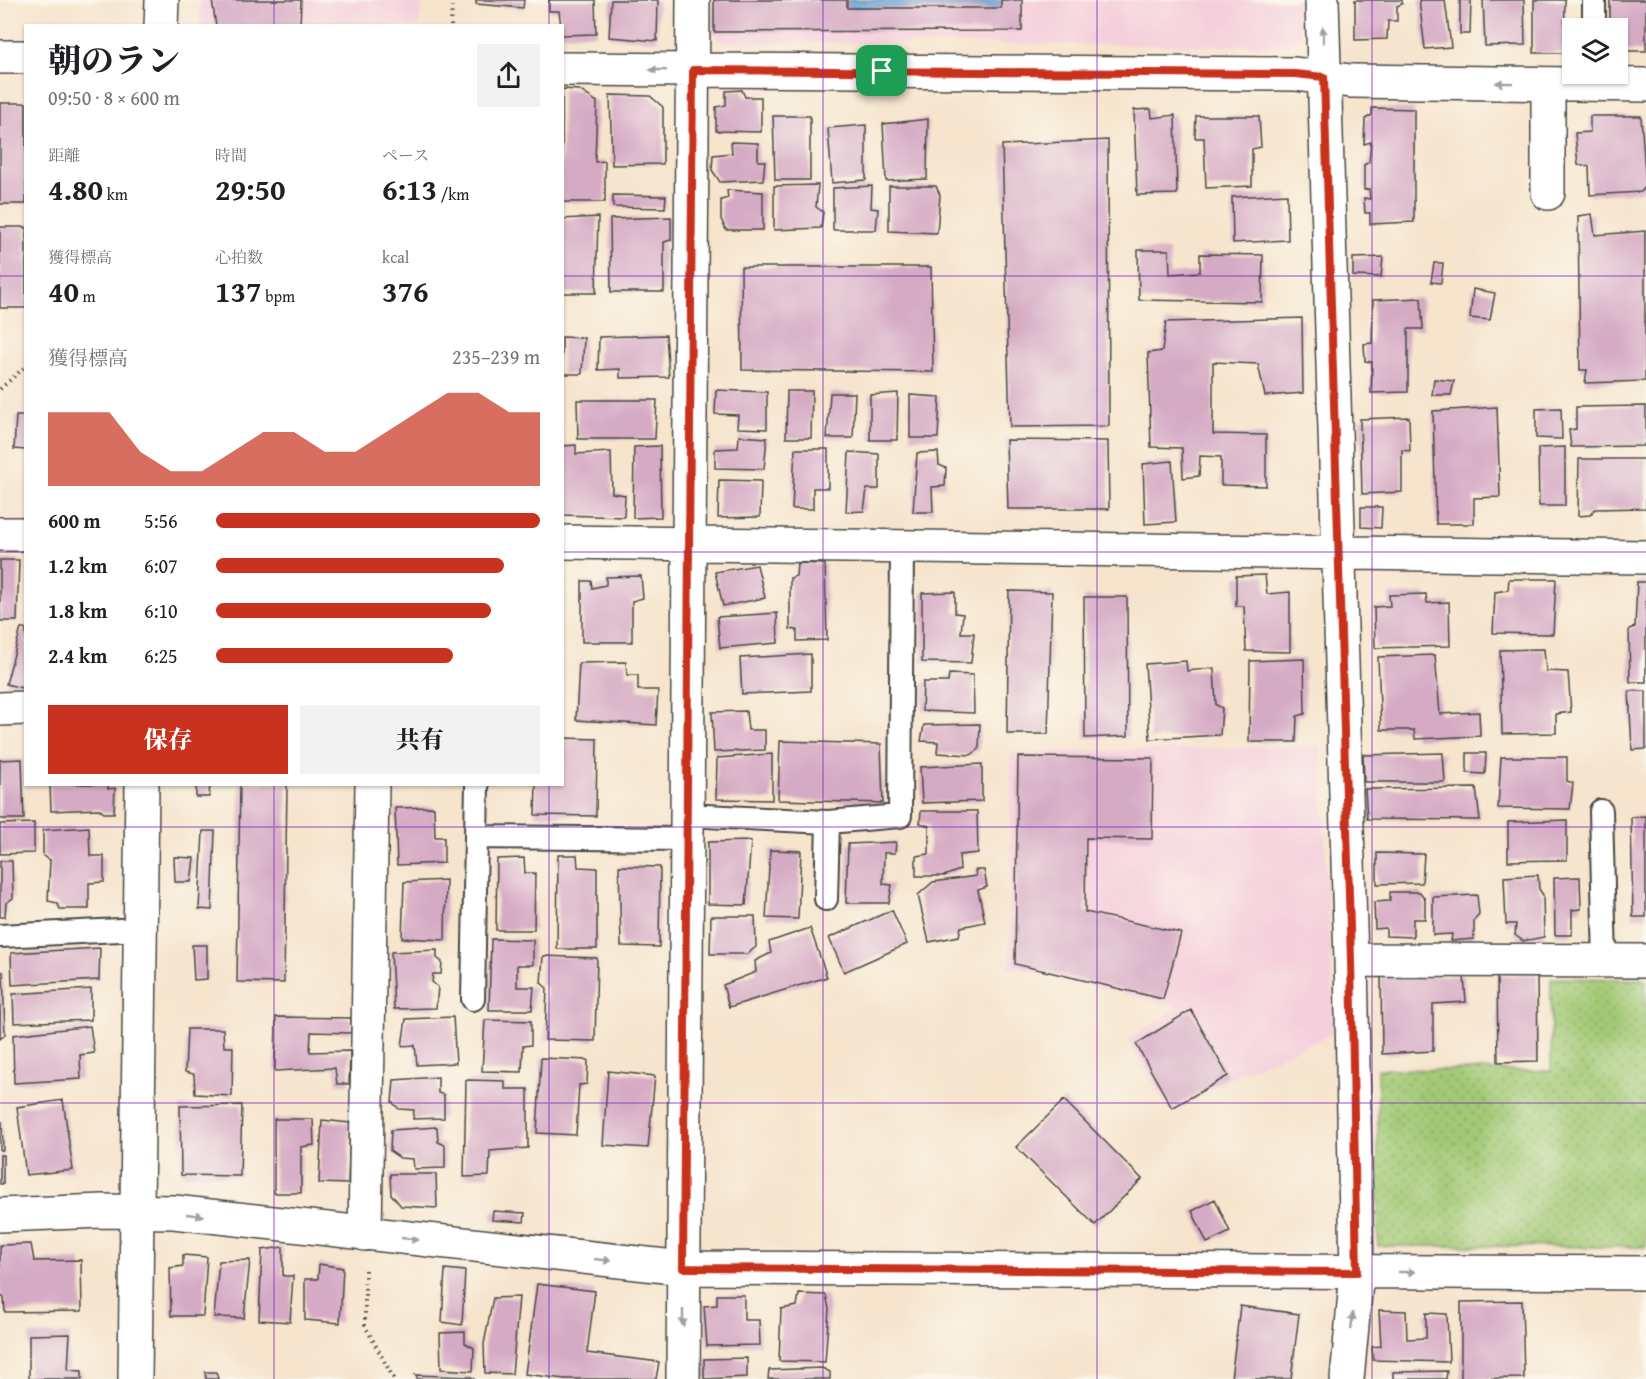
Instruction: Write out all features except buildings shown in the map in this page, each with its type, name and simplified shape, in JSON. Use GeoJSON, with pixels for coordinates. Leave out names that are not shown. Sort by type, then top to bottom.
{"type":"FeatureCollection","features":[{"type":"Feature","properties":{"kind":"street"},"geometry":{"type":"LineString","coordinates":[[162,0],[162,24]]}},
{"type":"Feature","properties":{"kind":"street"},"geometry":{"type":"LineString","coordinates":[[683,1379],[693,0]]}},
{"type":"Feature","properties":{"kind":"street"},"geometry":{"type":"LineString","coordinates":[[1322,0],[1351,960],[1357,1272],[1347,1379]]}},
{"type":"Feature","properties":{"kind":"street"},"geometry":{"type":"LineString","coordinates":[[0,57],[24,57]]}},
{"type":"Feature","properties":{"kind":"street"},"geometry":{"type":"LineString","coordinates":[[564,69],[1295,74],[1351,81],[1562,82]]}},
{"type":"Feature","properties":{"kind":"street"},"geometry":{"type":"LineString","coordinates":[[1628,83],[1646,85]]}},
{"type":"Feature","properties":{"kind":"street"},"geometry":{"type":"LineString","coordinates":[[1548,84],[1548,193]]}},
{"type":"Feature","properties":{"kind":"street"},"geometry":{"type":"LineString","coordinates":[[0,534],[24,534]]}},
{"type":"Feature","properties":{"kind":"street"},"geometry":{"type":"LineString","coordinates":[[564,542],[1646,557]]}},
{"type":"Feature","properties":{"kind":"street"},"geometry":{"type":"LineString","coordinates":[[0,709],[24,708]]}},
{"type":"Feature","properties":{"kind":"street"},"geometry":{"type":"LineString","coordinates":[[135,1379],[142,786]]}},
{"type":"Feature","properties":{"kind":"street"},"geometry":{"type":"LineString","coordinates":[[365,1234],[372,786]]}},
{"type":"Feature","properties":{"kind":"street"},"geometry":{"type":"LineString","coordinates":[[1351,960],[1646,962]]}},
{"type":"Feature","properties":{"kind":"street"},"geometry":{"type":"LineString","coordinates":[[0,1215],[174,1212],[683,1268],[1646,1273]]}},
{"type":"Feature","properties":{"kind":"lane"},"geometry":{"type":"LineString","coordinates":[[1594,0],[1594,18]]}},
{"type":"Feature","properties":{"kind":"lane"},"geometry":{"type":"LineString","coordinates":[[476,837],[828,822],[900,816],[902,547]]}},
{"type":"Feature","properties":{"kind":"lane"},"geometry":{"type":"LineString","coordinates":[[473,999],[477,786]]}},
{"type":"Feature","properties":{"kind":"lane"},"geometry":{"type":"LineString","coordinates":[[1601,811],[1605,961]]}},
{"type":"Feature","properties":{"kind":"lane"},"geometry":{"type":"LineString","coordinates":[[826,899],[828,822]]}},
{"type":"Feature","properties":{"kind":"lane"},"geometry":{"type":"LineString","coordinates":[[0,936],[140,929]]}},
{"type":"Feature","properties":{"kind":"path"},"geometry":{"type":"LineString","coordinates":[[451,24],[452,0]]}},
{"type":"Feature","properties":{"kind":"path"},"geometry":{"type":"LineString","coordinates":[[0,389],[24,368]]}},
{"type":"Feature","properties":{"kind":"path"},"geometry":{"type":"LineString","coordinates":[[365,1234],[366,1326],[394,1379]]}},
{"type":"Feature","properties":{"kind":"shaded area"},"geometry":{"type":"Polygon","coordinates":[[[200,0],[424,0],[418,24],[200,24],[200,0]]]}},
{"type":"Feature","properties":{"kind":"shaded area"},"geometry":{"type":"Polygon","coordinates":[[[712,0],[1300,0],[1301,36],[1284,46],[721,42],[712,33],[712,0]]]}},
{"type":"Feature","properties":{"kind":"shaded area"},"geometry":{"type":"Polygon","coordinates":[[[1320,746],[1335,1033],[1238,1074],[1171,1114],[1128,1039],[1180,1007],[1009,967],[1011,753],[1320,746]]]}},
{"type":"Feature","properties":{"kind":"green space"},"geometry":{"type":"Polygon","coordinates":[[[1551,978],[1646,979],[1646,1247],[1378,1246],[1378,1069],[1551,1071],[1551,978]]]}},
{"type":"Feature","properties":{"kind":"water"},"geometry":{"type":"Polygon","coordinates":[[[847,0],[1001,0],[1001,8],[847,8],[847,0]]]}},
{"type":"Feature","properties":{"kind":"route"},"geometry":{"type":"LineString","coordinates":[[693,70],[882,71],[1295,74],[1324,77],[1351,960],[1357,1272],[683,1268],[693,70]]}}]}
